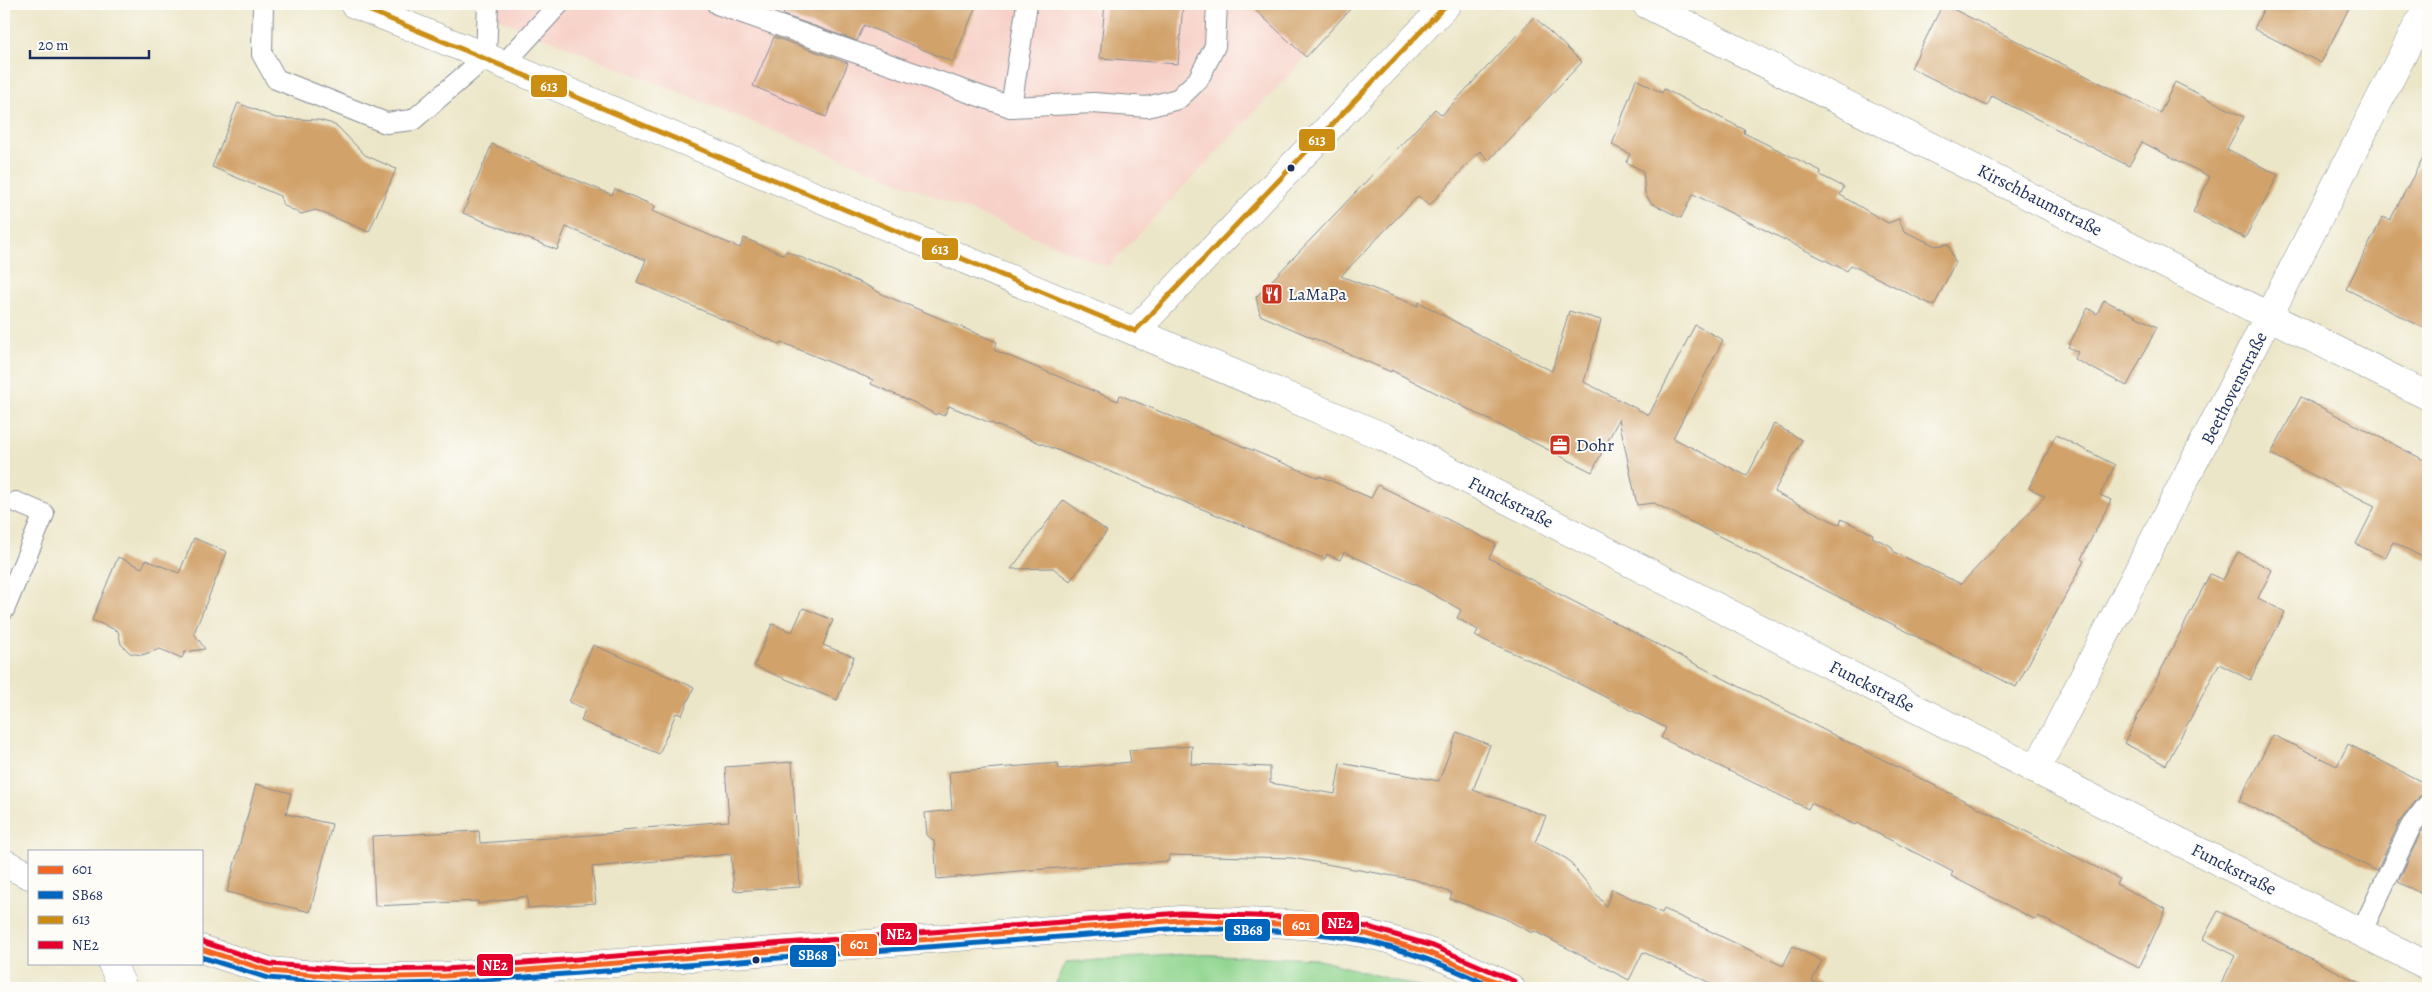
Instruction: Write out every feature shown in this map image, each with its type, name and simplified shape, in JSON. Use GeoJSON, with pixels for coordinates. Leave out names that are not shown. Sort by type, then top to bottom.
{"type":"FeatureCollection","features":[{"type":"Feature","properties":{"kind":"street","name":"Funckstraße"},"geometry":{"type":"LineString","coordinates":[[354,4],[495,61],[1384,437],[2036,770],[2428,966]]}},
{"type":"Feature","properties":{"kind":"street"},"geometry":{"type":"LineString","coordinates":[[1135,331],[1447,4]]}},
{"type":"Feature","properties":{"kind":"street","name":"Kirschbaumstraße"},"geometry":{"type":"LineString","coordinates":[[1649,4],[2271,315],[2428,396]]}},
{"type":"Feature","properties":{"kind":"street","name":"Beethovenstraße"},"geometry":{"type":"LineString","coordinates":[[2036,770],[2271,315],[2428,5]]}},
{"type":"Feature","properties":{"kind":"street"},"geometry":{"type":"LineString","coordinates":[[4,863],[28,875]]}},
{"type":"Feature","properties":{"kind":"street"},"geometry":{"type":"LineString","coordinates":[[202,949],[269,971],[351,978],[456,975],[1181,920],[1274,923],[1346,930],[1402,943],[1456,961],[1511,988]]}},
{"type":"Feature","properties":{"kind":"street"},"geometry":{"type":"LineString","coordinates":[[112,964],[123,988]]}},
{"type":"Feature","properties":{"kind":"lane"},"geometry":{"type":"LineString","coordinates":[[263,4],[262,54],[276,79],[386,124],[413,120],[495,61],[559,4]]}},
{"type":"Feature","properties":{"kind":"lane"},"geometry":{"type":"LineString","coordinates":[[488,4],[495,61]]}},
{"type":"Feature","properties":{"kind":"lane"},"geometry":{"type":"LineString","coordinates":[[717,4],[1011,107],[1093,103],[1147,107],[1178,99],[1198,80],[1215,46],[1217,4]]}},
{"type":"Feature","properties":{"kind":"lane"},"geometry":{"type":"LineString","coordinates":[[1011,107],[1028,4]]}},
{"type":"Feature","properties":{"kind":"lane"},"geometry":{"type":"LineString","coordinates":[[4,610],[44,514],[16,502]]}},
{"type":"Feature","properties":{"kind":"lane"},"geometry":{"type":"LineString","coordinates":[[2360,933],[2411,826],[2428,804]]}},
{"type":"Feature","properties":{"kind":"shaded area"},"geometry":{"type":"Polygon","coordinates":[[[485,4],[1356,4],[1108,267],[485,13],[485,4]]]}},
{"type":"Feature","properties":{"kind":"green space"},"geometry":{"type":"Polygon","coordinates":[[[1189,954],[1316,959],[1423,988],[1054,988],[1066,962],[1189,954]]]}},
{"type":"Feature","properties":{"kind":"building"},"geometry":{"type":"Polygon","coordinates":[[[788,4],[977,4],[953,62],[864,25],[857,41],[783,15],[788,4]]]}},
{"type":"Feature","properties":{"kind":"building"},"geometry":{"type":"Polygon","coordinates":[[[1105,4],[1183,4],[1178,64],[1100,58],[1105,4]]]}},
{"type":"Feature","properties":{"kind":"building"},"geometry":{"type":"Polygon","coordinates":[[[1249,4],[1355,4],[1306,57],[1249,4]]]}},
{"type":"Feature","properties":{"kind":"building"},"geometry":{"type":"Polygon","coordinates":[[[1943,4],[2160,113],[2175,82],[2244,117],[2227,149],[2278,175],[2245,238],[2193,212],[2210,177],[2142,142],[2129,166],[1992,96],[1987,106],[1911,68],[1943,4]]]}},
{"type":"Feature","properties":{"kind":"building"},"geometry":{"type":"Polygon","coordinates":[[[2266,4],[2351,4],[2321,63],[2254,29],[2266,4]]]}},
{"type":"Feature","properties":{"kind":"building"},"geometry":{"type":"Polygon","coordinates":[[[1534,17],[1582,62],[1489,160],[1480,151],[1429,206],[1418,196],[1341,276],[1418,306],[1419,302],[1485,338],[1552,371],[1569,311],[1601,320],[1584,382],[1649,415],[1695,325],[1723,340],[1673,438],[1747,476],[1774,424],[1802,440],[1774,492],[1840,525],[1841,519],[1873,534],[1872,537],[1891,546],[1894,552],[1961,584],[2045,496],[2029,488],[2056,435],[2115,465],[2100,495],[2111,500],[2081,559],[2084,561],[2016,687],[1654,503],[1637,505],[1619,419],[1592,472],[1391,370],[1391,372],[1260,315],[1256,297],[1435,109],[1442,115],[1534,17]]]}},
{"type":"Feature","properties":{"kind":"building"},"geometry":{"type":"Polygon","coordinates":[[[774,37],[848,63],[826,117],[753,86],[774,37]]]}},
{"type":"Feature","properties":{"kind":"building"},"geometry":{"type":"Polygon","coordinates":[[[1636,79],[1662,93],[1664,89],[1745,130],[1744,133],[1821,171],[1820,175],[1844,187],[1840,195],[1888,223],[1899,219],[1904,231],[1936,246],[1948,244],[1955,262],[1934,306],[1851,265],[1847,271],[1693,194],[1681,218],[1651,203],[1645,193],[1643,171],[1626,162],[1630,154],[1612,145],[1636,79]]]}},
{"type":"Feature","properties":{"kind":"building"},"geometry":{"type":"Polygon","coordinates":[[[238,103],[276,118],[318,120],[330,123],[338,127],[365,155],[396,169],[369,232],[316,210],[301,214],[283,205],[280,196],[212,167],[238,103]]]}},
{"type":"Feature","properties":{"kind":"building"},"geometry":{"type":"Polygon","coordinates":[[[492,144],[612,195],[615,189],[655,206],[652,211],[740,248],[744,238],[784,255],[786,251],[866,285],[884,295],[997,342],[994,350],[1118,401],[1120,395],[1371,498],[1378,485],[1437,514],[1496,544],[1489,558],[2119,879],[2116,884],[2166,909],[2139,968],[2038,916],[2036,920],[1951,876],[1953,872],[1857,823],[1855,825],[1811,803],[1808,809],[1661,738],[1666,728],[1556,672],[1475,636],[1478,630],[1457,618],[1461,610],[1418,586],[1344,552],[1340,560],[1327,554],[1325,559],[949,406],[944,416],[937,413],[936,415],[915,403],[871,384],[873,380],[781,342],[779,344],[637,282],[646,260],[566,227],[557,250],[463,213],[492,144]]]}},
{"type":"Feature","properties":{"kind":"building"},"geometry":{"type":"Polygon","coordinates":[[[2428,148],[2428,330],[2346,289],[2383,217],[2390,220],[2428,148]]]}},
{"type":"Feature","properties":{"kind":"building"},"geometry":{"type":"Polygon","coordinates":[[[2104,300],[2157,327],[2127,386],[2074,359],[2078,352],[2068,347],[2088,308],[2097,314],[2104,300]]]}},
{"type":"Feature","properties":{"kind":"building"},"geometry":{"type":"Polygon","coordinates":[[[2301,397],[2428,462],[2428,560],[2393,542],[2385,558],[2356,544],[2375,506],[2271,454],[2301,397]]]}},
{"type":"Feature","properties":{"kind":"building"},"geometry":{"type":"Polygon","coordinates":[[[1064,500],[1107,531],[1070,581],[1053,568],[1011,569],[1064,500]]]}},
{"type":"Feature","properties":{"kind":"building"},"geometry":{"type":"Polygon","coordinates":[[[194,538],[227,552],[194,633],[205,649],[185,652],[182,658],[160,649],[142,655],[130,653],[121,644],[118,631],[92,620],[118,557],[142,568],[146,560],[179,573],[194,538]]]}},
{"type":"Feature","properties":{"kind":"building"},"geometry":{"type":"Polygon","coordinates":[[[2238,552],[2272,570],[2258,598],[2285,612],[2250,680],[2219,664],[2166,765],[2124,743],[2210,574],[2223,580],[2238,552]]]}},
{"type":"Feature","properties":{"kind":"building"},"geometry":{"type":"Polygon","coordinates":[[[803,608],[833,620],[823,645],[854,657],[837,700],[754,666],[772,624],[792,632],[803,608]]]}},
{"type":"Feature","properties":{"kind":"building"},"geometry":{"type":"Polygon","coordinates":[[[593,645],[694,687],[682,715],[676,713],[659,754],[581,721],[585,709],[569,702],[593,645]]]}},
{"type":"Feature","properties":{"kind":"building"},"geometry":{"type":"Polygon","coordinates":[[[1457,732],[1490,745],[1473,790],[1546,816],[1535,842],[1567,859],[1606,906],[1612,889],[1662,913],[1664,909],[1783,966],[1793,946],[1822,961],[1812,981],[1827,988],[1721,988],[1643,952],[1629,980],[1534,931],[1532,933],[1504,918],[1450,899],[1452,893],[1416,880],[1292,858],[1169,855],[1169,861],[1029,870],[937,879],[934,841],[927,835],[925,813],[952,810],[949,772],[1058,763],[1059,769],[1131,762],[1129,750],[1192,746],[1191,764],[1270,767],[1270,783],[1335,794],[1340,763],[1439,781],[1457,732]]]}},
{"type":"Feature","properties":{"kind":"building"},"geometry":{"type":"Polygon","coordinates":[[[2273,735],[2337,766],[2348,744],[2428,785],[2428,792],[2419,797],[2400,821],[2377,871],[2239,801],[2273,735]]]}},
{"type":"Feature","properties":{"kind":"building"},"geometry":{"type":"Polygon","coordinates":[[[792,762],[800,887],[734,891],[731,854],[592,867],[596,903],[528,908],[527,896],[478,904],[478,901],[375,906],[372,836],[479,831],[480,843],[590,835],[622,832],[622,830],[729,821],[725,767],[792,762]]]}},
{"type":"Feature","properties":{"kind":"building"},"geometry":{"type":"Polygon","coordinates":[[[256,784],[291,793],[286,814],[332,824],[310,912],[227,892],[256,784]]]}},
{"type":"Feature","properties":{"kind":"building"},"geometry":{"type":"Polygon","coordinates":[[[2428,823],[2428,897],[2398,882],[2421,832],[2428,823]]]}},
{"type":"Feature","properties":{"kind":"building"},"geometry":{"type":"Polygon","coordinates":[[[2218,911],[2369,988],[2219,988],[2235,956],[2203,939],[2218,911]]]}},
{"type":"Feature","properties":{"kind":"transit line","name":"613"},"geometry":{"type":"LineString","coordinates":[[354,4],[1135,331]]}},
{"type":"Feature","properties":{"kind":"transit line","name":"613"},"geometry":{"type":"LineString","coordinates":[[1135,331],[1447,4]]}},
{"type":"Feature","properties":{"kind":"transit line","name":"NE2"},"geometry":{"type":"LineString","coordinates":[[203,942],[270,964],[351,970],[446,969],[1181,913],[1305,918],[1368,927],[1433,946],[1514,981]]}},
{"type":"Feature","properties":{"kind":"transit line","name":"601"},"geometry":{"type":"LineString","coordinates":[[202,949],[269,971],[351,978],[446,976],[1181,920],[1304,925],[1367,934],[1430,953],[1511,988]]}},
{"type":"Feature","properties":{"kind":"transit line","name":"SB68"},"geometry":{"type":"LineString","coordinates":[[202,957],[268,978],[351,985],[446,983],[1181,928],[1296,932],[1365,941],[1431,961],[1494,988]]}},
{"type":"Feature","properties":{"kind":"place","name":"LaMaPa"},"geometry":{"type":"Point","coordinates":[1272,294]}},
{"type":"Feature","properties":{"kind":"place","name":"Dohr"},"geometry":{"type":"Point","coordinates":[1560,445]}}]}
